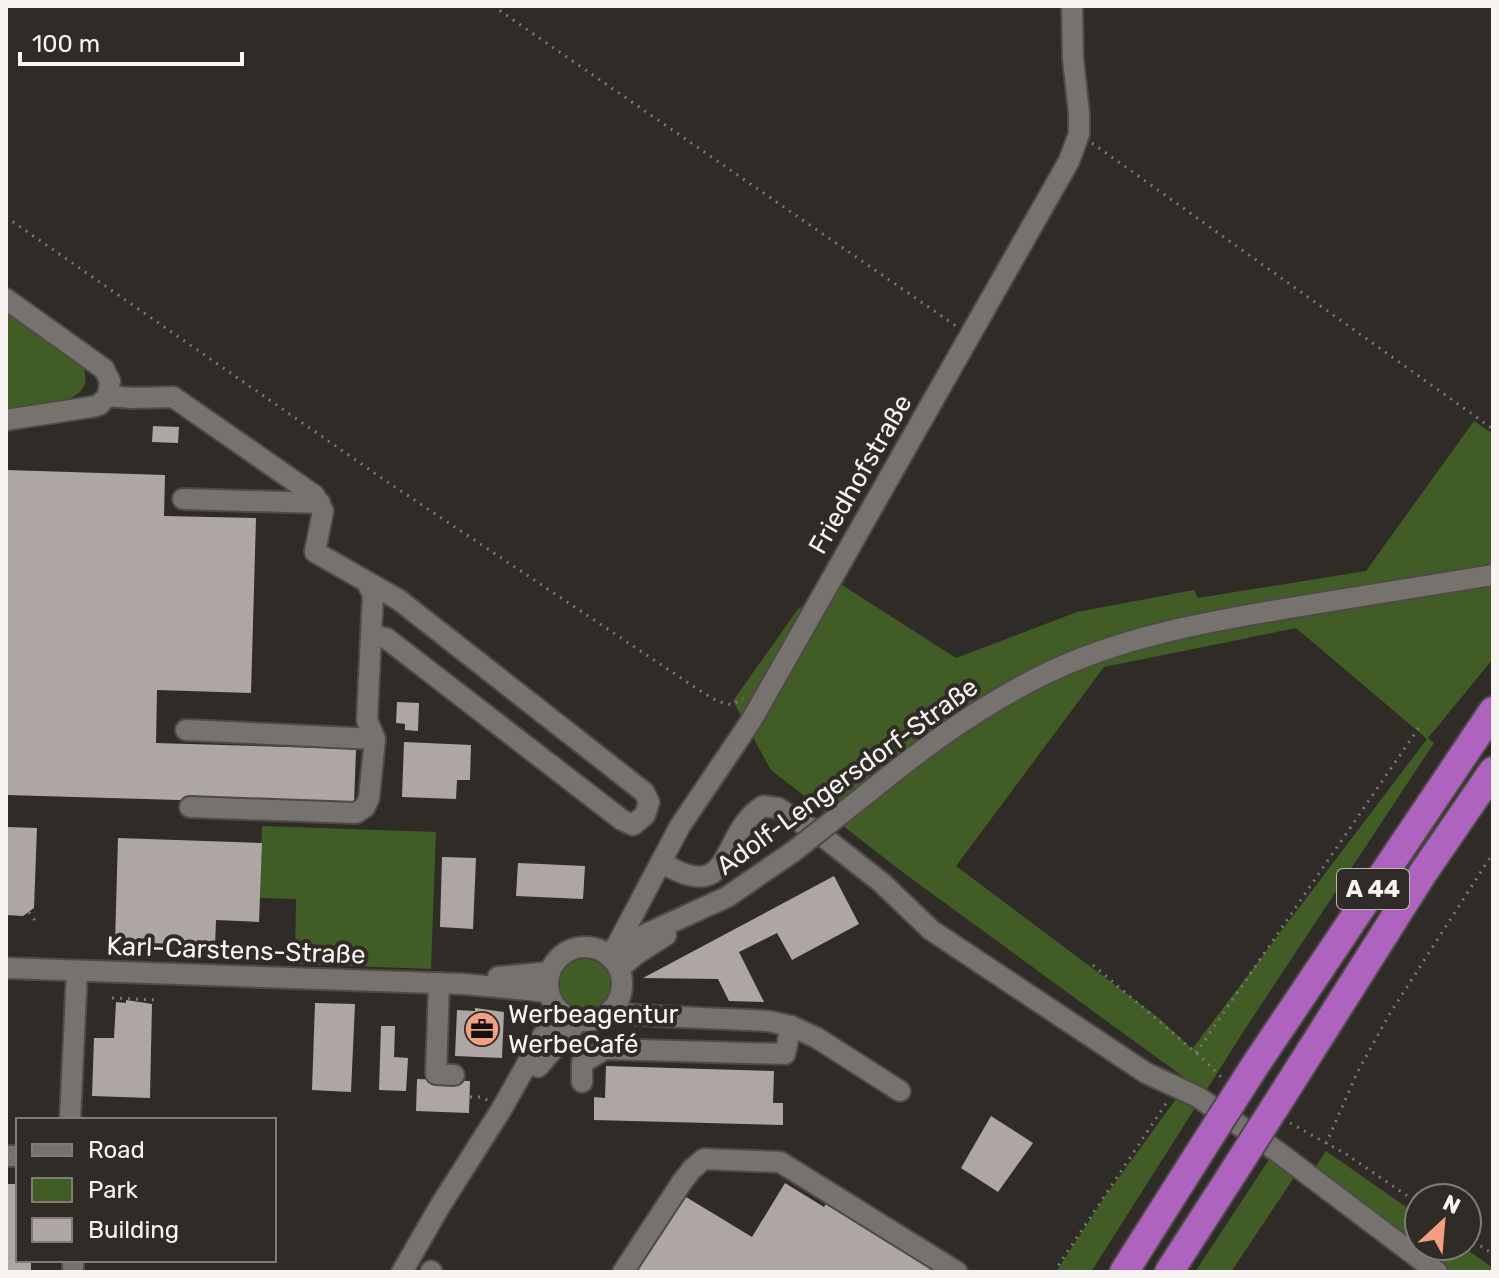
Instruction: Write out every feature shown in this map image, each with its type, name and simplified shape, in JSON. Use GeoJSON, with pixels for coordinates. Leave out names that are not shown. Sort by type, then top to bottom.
{"type":"FeatureCollection","features":[{"type":"Feature","properties":{"kind":"highway","name":"A 44"},"geometry":{"type":"LineString","coordinates":[[1124,1272],[1254,1067],[1493,711]]}},
{"type":"Feature","properties":{"kind":"highway","name":"A 44"},"geometry":{"type":"LineString","coordinates":[[1169,1272],[1423,873],[1493,771]]}},
{"type":"Feature","properties":{"kind":"street","name":"Friedhofstraße"},"geometry":{"type":"LineString","coordinates":[[614,956],[680,826],[751,721],[1069,161],[1079,134],[1072,6]]}},
{"type":"Feature","properties":{"kind":"street"},"geometry":{"type":"LineString","coordinates":[[6,299],[104,369],[110,381],[108,396],[99,405],[6,420]]}},
{"type":"Feature","properties":{"kind":"street"},"geometry":{"type":"LineString","coordinates":[[108,396],[173,397],[314,495],[323,511],[315,552],[399,600],[644,792],[649,802],[645,815],[633,825],[622,820],[378,636]]}},
{"type":"Feature","properties":{"kind":"street"},"geometry":{"type":"LineString","coordinates":[[183,499],[320,503]]}},
{"type":"Feature","properties":{"kind":"street","name":"Adolf-Lengersdorf-Straße"},"geometry":{"type":"LineString","coordinates":[[614,956],[668,922],[727,897],[794,851],[922,749],[1001,697],[1042,675],[1165,632],[1238,616],[1493,575]]}},
{"type":"Feature","properties":{"kind":"street"},"geometry":{"type":"LineString","coordinates":[[190,807],[356,813],[365,807],[376,788],[375,739],[367,720],[378,636],[373,595],[367,582]]}},
{"type":"Feature","properties":{"kind":"street"},"geometry":{"type":"LineString","coordinates":[[186,730],[375,739]]}},
{"type":"Feature","properties":{"kind":"street"},"geometry":{"type":"LineString","coordinates":[[661,862],[684,876],[705,877],[717,870],[751,814],[763,806],[778,808],[821,835],[882,883],[931,930],[1146,1073],[1198,1097],[1265,1143],[1437,1272]]}},
{"type":"Feature","properties":{"kind":"street"},"geometry":{"type":"LineString","coordinates":[[501,1110],[552,991],[563,954],[585,947],[614,956],[622,991],[640,1005],[674,1017]]}},
{"type":"Feature","properties":{"kind":"street","name":"Karl-Carstens-Straße"},"geometry":{"type":"LineString","coordinates":[[6,968],[464,984],[552,991]]}},
{"type":"Feature","properties":{"kind":"street"},"geometry":{"type":"LineString","coordinates":[[70,1118],[77,971]]}},
{"type":"Feature","properties":{"kind":"street"},"geometry":{"type":"LineString","coordinates":[[439,983],[436,1074],[454,1075]]}},
{"type":"Feature","properties":{"kind":"street"},"geometry":{"type":"LineString","coordinates":[[552,991],[578,1021]]}},
{"type":"Feature","properties":{"kind":"street"},"geometry":{"type":"LineString","coordinates":[[402,1272],[501,1110],[578,1021],[596,1020],[611,1011],[622,991]]}},
{"type":"Feature","properties":{"kind":"street"},"geometry":{"type":"LineString","coordinates":[[611,1011],[768,1021],[791,1026],[817,1038],[900,1091]]}},
{"type":"Feature","properties":{"kind":"street"},"geometry":{"type":"LineString","coordinates":[[582,1082],[582,1063],[605,1049],[785,1054],[791,1026]]}},
{"type":"Feature","properties":{"kind":"street"},"geometry":{"type":"LineString","coordinates":[[623,1272],[682,1182],[704,1159],[780,1162],[957,1272]]}},
{"type":"Feature","properties":{"kind":"path"},"geometry":{"type":"LineString","coordinates":[[493,6],[969,335]]}},
{"type":"Feature","properties":{"kind":"path"},"geometry":{"type":"LineString","coordinates":[[1079,134],[1493,429]]}},
{"type":"Feature","properties":{"kind":"path"},"geometry":{"type":"LineString","coordinates":[[6,217],[386,481],[699,690],[717,701],[732,705],[749,691]]}},
{"type":"Feature","properties":{"kind":"path"},"geometry":{"type":"LineString","coordinates":[[1196,1053],[1422,723]]}},
{"type":"Feature","properties":{"kind":"path"},"geometry":{"type":"LineString","coordinates":[[1326,1144],[1357,1073],[1389,1015],[1493,853]]}},
{"type":"Feature","properties":{"kind":"path"},"geometry":{"type":"LineString","coordinates":[[29,912],[36,922]]}},
{"type":"Feature","properties":{"kind":"path"},"geometry":{"type":"LineString","coordinates":[[1093,965],[1223,1079]]}},
{"type":"Feature","properties":{"kind":"path"},"geometry":{"type":"LineString","coordinates":[[112,998],[158,1000]]}},
{"type":"Feature","properties":{"kind":"path"},"geometry":{"type":"LineString","coordinates":[[1054,1272],[1176,1087]]}},
{"type":"Feature","properties":{"kind":"path"},"geometry":{"type":"LineString","coordinates":[[1286,1121],[1346,1154],[1403,1193]]}},
{"type":"Feature","properties":{"kind":"green space"},"geometry":{"type":"Polygon","coordinates":[[[6,312],[82,365],[86,379],[82,389],[73,397],[46,405],[6,409],[6,312]]]}},
{"type":"Feature","properties":{"kind":"green space"},"geometry":{"type":"Polygon","coordinates":[[[1474,421],[1493,434],[1493,659],[1428,738],[1434,743],[1247,1026],[1091,1272],[1056,1272],[1104,1198],[1189,1081],[905,874],[771,770],[733,701],[798,609],[842,585],[956,658],[1077,612],[1194,590],[1198,598],[1366,571],[1474,421]],[[1296,628],[1104,667],[956,866],[1159,1018],[1192,1049],[1427,739],[1296,628]]]}},
{"type":"Feature","properties":{"kind":"green space"},"geometry":{"type":"Polygon","coordinates":[[[262,826],[436,832],[431,969],[295,964],[296,899],[260,898],[262,826]]]}},
{"type":"Feature","properties":{"kind":"green space"},"geometry":{"type":"Polygon","coordinates":[[[585,959],[604,966],[611,985],[604,1004],[585,1011],[566,1004],[559,985],[566,966],[585,959]]]}},
{"type":"Feature","properties":{"kind":"green space"},"geometry":{"type":"Polygon","coordinates":[[[1326,1151],[1403,1205],[1403,1237],[1312,1172],[1326,1151]]]}},
{"type":"Feature","properties":{"kind":"green space"},"geometry":{"type":"Polygon","coordinates":[[[1272,1155],[1295,1176],[1231,1272],[1195,1272],[1272,1155]]]}},
{"type":"Feature","properties":{"kind":"green space"},"geometry":{"type":"Polygon","coordinates":[[[1483,1261],[1493,1268],[1493,1272],[1451,1272],[1437,1262],[1483,1261]]]}},
{"type":"Feature","properties":{"kind":"building"},"geometry":{"type":"Polygon","coordinates":[[[153,426],[179,427],[178,443],[152,442],[153,426]]]}},
{"type":"Feature","properties":{"kind":"building"},"geometry":{"type":"Polygon","coordinates":[[[6,470],[165,475],[164,516],[256,518],[251,693],[157,690],[156,743],[356,749],[354,805],[6,795],[6,470]]]}},
{"type":"Feature","properties":{"kind":"building"},"geometry":{"type":"Polygon","coordinates":[[[397,702],[419,703],[418,731],[405,730],[405,724],[396,723],[397,702]]]}},
{"type":"Feature","properties":{"kind":"building"},"geometry":{"type":"Polygon","coordinates":[[[404,742],[471,745],[470,780],[457,780],[456,799],[402,797],[404,742]]]}},
{"type":"Feature","properties":{"kind":"building"},"geometry":{"type":"Polygon","coordinates":[[[8,827],[37,828],[34,908],[23,916],[6,915],[8,827]]]}},
{"type":"Feature","properties":{"kind":"building"},"geometry":{"type":"Polygon","coordinates":[[[118,838],[262,843],[259,922],[216,920],[215,946],[115,943],[118,838]]]}},
{"type":"Feature","properties":{"kind":"building"},"geometry":{"type":"Polygon","coordinates":[[[442,857],[476,858],[473,929],[440,927],[442,857]]]}},
{"type":"Feature","properties":{"kind":"building"},"geometry":{"type":"Polygon","coordinates":[[[518,863],[585,866],[583,899],[516,896],[518,863]]]}},
{"type":"Feature","properties":{"kind":"building"},"geometry":{"type":"Polygon","coordinates":[[[834,876],[859,924],[792,960],[777,933],[739,952],[764,1002],[729,1001],[718,979],[643,978],[834,876]]]}},
{"type":"Feature","properties":{"kind":"building"},"geometry":{"type":"Polygon","coordinates":[[[126,1000],[152,1004],[150,1098],[92,1096],[94,1038],[114,1038],[116,1002],[126,1003],[126,1000]]]}},
{"type":"Feature","properties":{"kind":"building"},"geometry":{"type":"Polygon","coordinates":[[[315,1003],[355,1004],[351,1092],[312,1090],[315,1003]]]}},
{"type":"Feature","properties":{"kind":"building"},"geometry":{"type":"Polygon","coordinates":[[[475,1008],[504,1012],[502,1058],[455,1056],[457,1010],[475,1011],[475,1008]]]}},
{"type":"Feature","properties":{"kind":"building"},"geometry":{"type":"Polygon","coordinates":[[[381,1026],[395,1026],[394,1057],[408,1058],[406,1091],[379,1090],[381,1026]]]}},
{"type":"Feature","properties":{"kind":"building"},"geometry":{"type":"Polygon","coordinates":[[[606,1066],[774,1071],[773,1103],[783,1103],[783,1125],[594,1120],[594,1097],[605,1098],[606,1066]]]}},
{"type":"Feature","properties":{"kind":"building"},"geometry":{"type":"Polygon","coordinates":[[[417,1079],[470,1081],[469,1113],[416,1111],[417,1079]]]}},
{"type":"Feature","properties":{"kind":"building"},"geometry":{"type":"Polygon","coordinates":[[[991,1116],[1033,1143],[998,1192],[961,1168],[991,1116]]]}},
{"type":"Feature","properties":{"kind":"building"},"geometry":{"type":"Polygon","coordinates":[[[785,1183],[824,1207],[827,1202],[919,1258],[917,1261],[936,1272],[634,1272],[681,1194],[752,1237],[785,1183]]]}},
{"type":"Feature","properties":{"kind":"building"},"geometry":{"type":"Polygon","coordinates":[[[6,1184],[16,1184],[16,1262],[31,1262],[31,1272],[6,1272],[6,1184]]]}},
{"type":"Feature","properties":{"kind":"place","name":"Werbeagentur WerbeCafé"},"geometry":{"type":"Point","coordinates":[482,1029]}}]}
